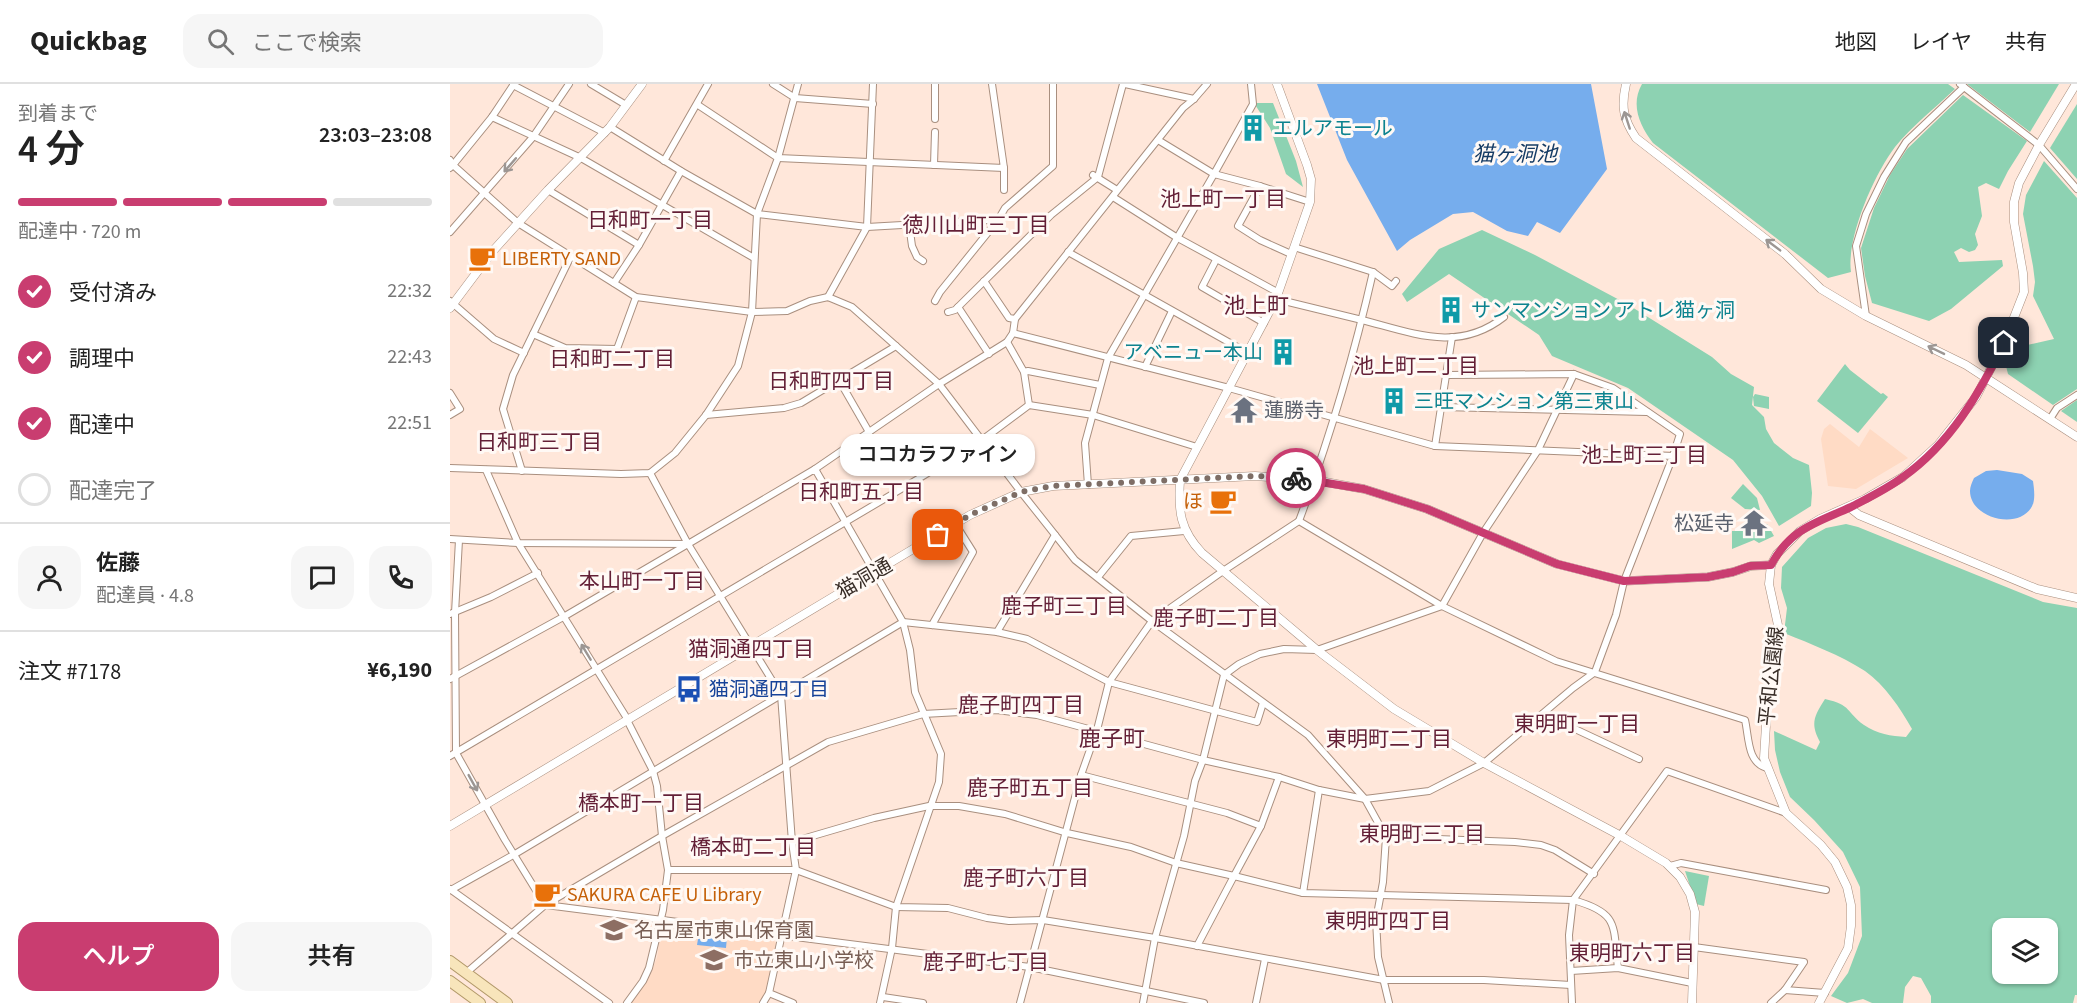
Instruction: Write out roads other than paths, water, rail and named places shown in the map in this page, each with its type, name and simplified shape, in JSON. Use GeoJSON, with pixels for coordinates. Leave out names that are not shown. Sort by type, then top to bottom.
{"type":"FeatureCollection","features":[{"type":"Feature","properties":{"kind":"main road"},"geometry":{"type":"LineString","coordinates":[[450,961],[507,1003]]}},
{"type":"Feature","properties":{"kind":"main road"},"geometry":{"type":"LineString","coordinates":[[450,983],[480,1003]]}},
{"type":"Feature","properties":{"kind":"street"},"geometry":{"type":"LineString","coordinates":[[990,220],[867,227],[757,214],[608,130],[554,107],[513,84],[492,117],[451,165],[518,223],[636,297],[752,312],[787,311],[810,301],[828,297],[852,307],[939,384],[1055,536],[1076,560],[1152,621],[1308,735],[1365,799],[1386,837],[1376,920],[1378,957],[1389,1003]]}},
{"type":"Feature","properties":{"kind":"street"},"geometry":{"type":"LineString","coordinates":[[450,232],[533,137],[569,84]]}},
{"type":"Feature","properties":{"kind":"street"},"geometry":{"type":"LineString","coordinates":[[591,84],[626,105]]}},
{"type":"Feature","properties":{"kind":"street"},"geometry":{"type":"LineString","coordinates":[[524,353],[494,339],[451,304],[518,223],[608,130],[642,84]]}},
{"type":"Feature","properties":{"kind":"street"},"geometry":{"type":"LineString","coordinates":[[664,160],[698,105],[708,84]]}},
{"type":"Feature","properties":{"kind":"street"},"geometry":{"type":"LineString","coordinates":[[773,84],[795,98],[873,104]]}},
{"type":"Feature","properties":{"kind":"street"},"geometry":{"type":"LineString","coordinates":[[450,468],[621,474],[650,472],[675,453],[706,415],[738,366],[752,312],[757,214],[778,158],[798,84]]}},
{"type":"Feature","properties":{"kind":"street"},"geometry":{"type":"LineString","coordinates":[[828,297],[867,227],[873,84]]}},
{"type":"Feature","properties":{"kind":"street"},"geometry":{"type":"LineString","coordinates":[[935,84],[935,119]]}},
{"type":"Feature","properties":{"kind":"street"},"geometry":{"type":"LineString","coordinates":[[992,84],[1004,168],[1004,190]]}},
{"type":"Feature","properties":{"kind":"street"},"geometry":{"type":"LineString","coordinates":[[936,301],[940,292],[998,220],[1005,208],[1053,166],[1053,84]]}},
{"type":"Feature","properties":{"kind":"street"},"geometry":{"type":"LineString","coordinates":[[948,312],[958,307],[1051,215],[1096,176],[1124,84],[1194,99]]}},
{"type":"Feature","properties":{"kind":"street"},"geometry":{"type":"LineString","coordinates":[[452,679],[565,616],[815,469],[939,384],[1007,342],[1013,333],[1015,319],[1183,108],[1207,84]]}},
{"type":"Feature","properties":{"kind":"street"},"geometry":{"type":"LineString","coordinates":[[1088,485],[1085,443],[1108,358],[1253,104],[1251,84]]}},
{"type":"Feature","properties":{"kind":"street"},"geometry":{"type":"LineString","coordinates":[[1277,84],[1311,179],[1310,202],[1264,323],[1180,480],[1178,502],[1184,531],[1197,547],[1223,571],[1317,650],[1394,709],[1484,763],[1621,836],[1670,866],[1690,894],[1695,912],[1692,1003]]}},
{"type":"Feature","properties":{"kind":"street"},"geometry":{"type":"LineString","coordinates":[[1626,84],[1622,100],[1624,113],[1629,128],[1636,138],[1785,254],[1821,289],[1866,316],[1966,365],[2077,437]]}},
{"type":"Feature","properties":{"kind":"street"},"geometry":{"type":"LineString","coordinates":[[1771,565],[1777,554],[1800,531],[1820,519],[1850,507],[1903,477],[1921,462],[1963,416],[1987,378],[2014,321],[2024,292],[2014,222],[2014,202],[2019,183],[2076,84]]}},
{"type":"Feature","properties":{"kind":"street"},"geometry":{"type":"LineString","coordinates":[[1866,316],[1856,246],[1866,214],[1884,177],[1906,142],[1962,86],[2039,145],[2077,189]]}},
{"type":"Feature","properties":{"kind":"street"},"geometry":{"type":"LineString","coordinates":[[698,105],[778,158],[869,164],[1004,168]]}},
{"type":"Feature","properties":{"kind":"street"},"geometry":{"type":"LineString","coordinates":[[492,117],[581,158],[754,258]]}},
{"type":"Feature","properties":{"kind":"street"},"geometry":{"type":"LineString","coordinates":[[934,165],[935,132]]}},
{"type":"Feature","properties":{"kind":"street"},"geometry":{"type":"LineString","coordinates":[[1158,140],[1214,174],[1310,202]]}},
{"type":"Feature","properties":{"kind":"street"},"geometry":{"type":"LineString","coordinates":[[614,283],[639,245],[681,171]]}},
{"type":"Feature","properties":{"kind":"street"},"geometry":{"type":"LineString","coordinates":[[1096,176],[1117,190]]}},
{"type":"Feature","properties":{"kind":"street"},"geometry":{"type":"LineString","coordinates":[[1260,186],[1238,226],[1260,240],[1373,272],[1392,286],[1396,281]]}},
{"type":"Feature","properties":{"kind":"street"},"geometry":{"type":"LineString","coordinates":[[548,190],[639,245]]}},
{"type":"Feature","properties":{"kind":"street"},"geometry":{"type":"LineString","coordinates":[[1113,197],[1176,237],[1276,295],[1426,337],[1452,337],[1482,332],[1504,317]]}},
{"type":"Feature","properties":{"kind":"street"},"geometry":{"type":"LineString","coordinates":[[909,224],[912,246],[917,257],[923,261]]}},
{"type":"Feature","properties":{"kind":"street"},"geometry":{"type":"LineString","coordinates":[[1068,252],[1248,353]]}},
{"type":"Feature","properties":{"kind":"street"},"geometry":{"type":"LineString","coordinates":[[522,471],[503,409],[513,375],[571,256]]}},
{"type":"Feature","properties":{"kind":"street"},"geometry":{"type":"LineString","coordinates":[[1216,260],[1202,287],[1264,323]]}},
{"type":"Feature","properties":{"kind":"street"},"geometry":{"type":"LineString","coordinates":[[1020,1003],[1109,682],[1152,621],[1299,521],[1333,418],[1362,320],[1373,272]]}},
{"type":"Feature","properties":{"kind":"street"},"geometry":{"type":"LineString","coordinates":[[984,281],[1009,318],[1015,319]]}},
{"type":"Feature","properties":{"kind":"street"},"geometry":{"type":"LineString","coordinates":[[533,334],[566,348],[617,349],[636,297]]}},
{"type":"Feature","properties":{"kind":"street"},"geometry":{"type":"LineString","coordinates":[[958,307],[989,354]]}},
{"type":"Feature","properties":{"kind":"street"},"geometry":{"type":"LineString","coordinates":[[1145,367],[1172,311]]}},
{"type":"Feature","properties":{"kind":"street"},"geometry":{"type":"LineString","coordinates":[[1013,333],[1230,388],[1435,446],[1673,456]]}},
{"type":"Feature","properties":{"kind":"street"},"geometry":{"type":"LineString","coordinates":[[1435,446],[1452,337]]}},
{"type":"Feature","properties":{"kind":"street"},"geometry":{"type":"LineString","coordinates":[[1007,342],[1024,372],[1029,405]]}},
{"type":"Feature","properties":{"kind":"street"},"geometry":{"type":"LineString","coordinates":[[706,415],[784,408],[801,403],[896,346]]}},
{"type":"Feature","properties":{"kind":"street"},"geometry":{"type":"LineString","coordinates":[[1024,372],[1100,385]]}},
{"type":"Feature","properties":{"kind":"street"},"geometry":{"type":"LineString","coordinates":[[466,974],[545,905],[662,836],[828,742],[923,714],[997,710],[1037,715],[1203,760],[1279,777],[1319,790],[1365,799],[1429,791],[1484,763],[1595,672],[1616,615],[1624,581],[1680,434],[1613,388],[1574,374],[1446,375]]}},
{"type":"Feature","properties":{"kind":"street"},"geometry":{"type":"LineString","coordinates":[[1143,1003],[1155,939],[1224,675],[1239,664],[1260,654],[1284,649],[1317,650],[1442,606],[1483,533],[1538,450],[1574,374]]}},
{"type":"Feature","properties":{"kind":"street"},"geometry":{"type":"LineString","coordinates":[[839,380],[869,432]]}},
{"type":"Feature","properties":{"kind":"street"},"geometry":{"type":"LineString","coordinates":[[450,393],[460,409],[450,415]]}},
{"type":"Feature","properties":{"kind":"street"},"geometry":{"type":"LineString","coordinates":[[2050,419],[2056,408],[2077,395]]}},
{"type":"Feature","properties":{"kind":"street"},"geometry":{"type":"LineString","coordinates":[[453,754],[982,440],[1029,405],[1093,415],[1197,447]]}},
{"type":"Feature","properties":{"kind":"street"},"geometry":{"type":"LineString","coordinates":[[1441,407],[1647,411]]}},
{"type":"Feature","properties":{"kind":"street"},"geometry":{"type":"LineString","coordinates":[[815,469],[903,622],[910,650],[915,692],[941,754],[939,782],[896,907],[892,948],[882,1000],[923,1003]]}},
{"type":"Feature","properties":{"kind":"street"},"geometry":{"type":"LineString","coordinates":[[486,470],[518,543],[628,720],[654,771],[668,870],[660,921],[649,968],[643,981],[627,1003]]}},
{"type":"Feature","properties":{"kind":"street"},"geometry":{"type":"LineString","coordinates":[[650,472],[719,597],[781,695],[796,870],[769,993],[763,1003]]}},
{"type":"Feature","properties":{"kind":"street","name":"猫洞通"},"geometry":{"type":"LineString","coordinates":[[450,826],[970,515],[1021,492],[1053,486],[1255,476],[1314,480],[1375,492],[1427,509],[1557,564],[1624,581],[1708,577],[1750,566],[1771,565]]}},
{"type":"Feature","properties":{"kind":"street"},"geometry":{"type":"LineString","coordinates":[[1850,507],[1859,515],[1870,520],[2016,580],[2050,593],[2077,598]]}},
{"type":"Feature","properties":{"kind":"street"},"geometry":{"type":"LineString","coordinates":[[1299,521],[1442,606],[1556,661],[1745,720],[1753,759],[1759,766],[1767,768]]}},
{"type":"Feature","properties":{"kind":"street"},"geometry":{"type":"LineString","coordinates":[[932,625],[973,552],[956,525]]}},
{"type":"Feature","properties":{"kind":"street"},"geometry":{"type":"LineString","coordinates":[[1098,577],[1131,536],[1184,531]]}},
{"type":"Feature","properties":{"kind":"street"},"geometry":{"type":"LineString","coordinates":[[997,632],[1055,536]]}},
{"type":"Feature","properties":{"kind":"street"},"geometry":{"type":"LineString","coordinates":[[450,539],[518,543],[688,544]]}},
{"type":"Feature","properties":{"kind":"street"},"geometry":{"type":"LineString","coordinates":[[459,540],[452,614],[453,754],[545,905]]}},
{"type":"Feature","properties":{"kind":"street","name":"平和公園線"},"geometry":{"type":"LineString","coordinates":[[1771,565],[1769,584],[1778,625],[1767,708],[1764,758],[1786,813],[1821,845],[1835,862],[1847,887],[1851,905],[1848,948],[1819,1003]]}},
{"type":"Feature","properties":{"kind":"street"},"geometry":{"type":"LineString","coordinates":[[452,614],[538,573]]}},
{"type":"Feature","properties":{"kind":"street"},"geometry":{"type":"LineString","coordinates":[[609,1003],[450,889],[515,854],[903,622],[997,632],[1027,639],[1109,682],[1257,722],[1263,703]]}},
{"type":"Feature","properties":{"kind":"street"},"geometry":{"type":"LineString","coordinates":[[1543,714],[1639,759]]}},
{"type":"Feature","properties":{"kind":"street"},"geometry":{"type":"LineString","coordinates":[[1572,1003],[1569,935],[1573,900],[1667,771],[1786,813]]}},
{"type":"Feature","properties":{"kind":"street"},"geometry":{"type":"LineString","coordinates":[[1082,775],[1227,813],[1260,826]]}},
{"type":"Feature","properties":{"kind":"street"},"geometry":{"type":"LineString","coordinates":[[1197,946],[1260,826],[1279,777]]}},
{"type":"Feature","properties":{"kind":"street"},"geometry":{"type":"LineString","coordinates":[[1303,893],[1319,790]]}},
{"type":"Feature","properties":{"kind":"street"},"geometry":{"type":"LineString","coordinates":[[792,842],[929,806],[959,806],[1005,814],[1067,833],[1131,847],[1176,863],[1303,893],[1573,900],[1594,906],[1611,921],[1618,968]]}},
{"type":"Feature","properties":{"kind":"street"},"geometry":{"type":"LineString","coordinates":[[1386,837],[1541,845],[1555,850],[1594,874]]}},
{"type":"Feature","properties":{"kind":"street"},"geometry":{"type":"LineString","coordinates":[[1670,866],[1681,863],[1826,890]]}},
{"type":"Feature","properties":{"kind":"street"},"geometry":{"type":"LineString","coordinates":[[668,870],[796,870],[896,907],[948,908],[1009,921],[1043,920],[1384,980],[1484,980],[1571,985]]}},
{"type":"Feature","properties":{"kind":"street"},"geometry":{"type":"LineString","coordinates":[[545,905],[1030,967],[1204,1003]]}},
{"type":"Feature","properties":{"kind":"street"},"geometry":{"type":"LineString","coordinates":[[1694,946],[1804,962],[1785,990],[1770,1003]]}},
{"type":"Feature","properties":{"kind":"street"},"geometry":{"type":"LineString","coordinates":[[1256,1003],[1265,959]]}},
{"type":"Feature","properties":{"kind":"street"},"geometry":{"type":"LineString","coordinates":[[1571,971],[1618,968],[1692,983]]}},
{"type":"Feature","properties":{"kind":"street"},"geometry":{"type":"LineString","coordinates":[[1785,990],[1825,993]]}},
{"type":"Feature","properties":{"kind":"street"},"geometry":{"type":"LineString","coordinates":[[769,993],[792,1003]]}},
{"type":"Feature","properties":{"kind":"water","name":"猫ヶ洞池"},"geometry":{"type":"Polygon","coordinates":[[[1317,84],[1591,84],[1607,169],[1560,233],[1537,222],[1528,236],[1507,231],[1473,212],[1453,214],[1410,240],[1397,251],[1347,160],[1317,84]]]}},
{"type":"Feature","properties":{"kind":"water"},"geometry":{"type":"Polygon","coordinates":[[[1997,470],[2022,474],[2033,481],[2034,502],[2024,515],[2016,518],[1995,518],[1978,508],[1972,500],[1970,489],[1974,478],[1986,471],[1997,470]]]}},
{"type":"Feature","properties":{"kind":"water"},"geometry":{"type":"Polygon","coordinates":[[[699,933],[727,937],[726,948],[697,945],[699,933]]]}},
{"type":"Feature","properties":{"kind":"place","name":"エルアモール"},"geometry":{"type":"Point","coordinates":[1253,128]}},
{"type":"Feature","properties":{"kind":"place","name":"LIBERTY SAND"},"geometry":{"type":"Point","coordinates":[482,258]}},
{"type":"Feature","properties":{"kind":"place","name":"サンマンション アトレ猫ヶ洞"},"geometry":{"type":"Point","coordinates":[1451,310]}},
{"type":"Feature","properties":{"kind":"place","name":"アベニュー本山"},"geometry":{"type":"Point","coordinates":[1283,352]}},
{"type":"Feature","properties":{"kind":"place","name":"三旺マンション第三東山"},"geometry":{"type":"Point","coordinates":[1394,401]}},
{"type":"Feature","properties":{"kind":"place","name":"蓮勝寺"},"geometry":{"type":"Point","coordinates":[1244,410]}},
{"type":"Feature","properties":{"kind":"place","name":"ほ"},"geometry":{"type":"Point","coordinates":[1223,501]}},
{"type":"Feature","properties":{"kind":"place","name":"松延寺"},"geometry":{"type":"Point","coordinates":[1754,523]}},
{"type":"Feature","properties":{"kind":"place","name":"ココカラファイン"},"geometry":{"type":"Point","coordinates":[938,535]}},
{"type":"Feature","properties":{"kind":"place","name":"猫洞通四丁目"},"geometry":{"type":"Point","coordinates":[689,689]}},
{"type":"Feature","properties":{"kind":"place","name":"SAKURA CAFE U Library"},"geometry":{"type":"Point","coordinates":[547,894]}},
{"type":"Feature","properties":{"kind":"place","name":"名古屋市東山保育園"},"geometry":{"type":"Point","coordinates":[614,930]}},
{"type":"Feature","properties":{"kind":"place","name":"市立東山小学校"},"geometry":{"type":"Point","coordinates":[714,960]}},
{"type":"Feature","properties":{"kind":"district","name":"池上町一丁目"},"geometry":{"type":"Point","coordinates":[1223,199]}},
{"type":"Feature","properties":{"kind":"district","name":"日和町一丁目"},"geometry":{"type":"Point","coordinates":[650,220]}},
{"type":"Feature","properties":{"kind":"district","name":"徳川山町三丁目"},"geometry":{"type":"Point","coordinates":[976,225]}},
{"type":"Feature","properties":{"kind":"district","name":"池上町"},"geometry":{"type":"Point","coordinates":[1256,305]}},
{"type":"Feature","properties":{"kind":"district","name":"日和町二丁目"},"geometry":{"type":"Point","coordinates":[612,359]}},
{"type":"Feature","properties":{"kind":"district","name":"池上町二丁目"},"geometry":{"type":"Point","coordinates":[1416,366]}},
{"type":"Feature","properties":{"kind":"district","name":"日和町四丁目"},"geometry":{"type":"Point","coordinates":[831,381]}},
{"type":"Feature","properties":{"kind":"district","name":"日和町三丁目"},"geometry":{"type":"Point","coordinates":[539,442]}},
{"type":"Feature","properties":{"kind":"district","name":"池上町三丁目"},"geometry":{"type":"Point","coordinates":[1644,455]}},
{"type":"Feature","properties":{"kind":"district","name":"日和町五丁目"},"geometry":{"type":"Point","coordinates":[861,492]}},
{"type":"Feature","properties":{"kind":"district","name":"本山町一丁目"},"geometry":{"type":"Point","coordinates":[642,581]}},
{"type":"Feature","properties":{"kind":"district","name":"鹿子町三丁目"},"geometry":{"type":"Point","coordinates":[1064,606]}},
{"type":"Feature","properties":{"kind":"district","name":"鹿子町二丁目"},"geometry":{"type":"Point","coordinates":[1216,618]}},
{"type":"Feature","properties":{"kind":"district","name":"猫洞通四丁目"},"geometry":{"type":"Point","coordinates":[751,649]}},
{"type":"Feature","properties":{"kind":"district","name":"鹿子町四丁目"},"geometry":{"type":"Point","coordinates":[1021,705]}},
{"type":"Feature","properties":{"kind":"district","name":"東明町一丁目"},"geometry":{"type":"Point","coordinates":[1577,724]}},
{"type":"Feature","properties":{"kind":"district","name":"鹿子町"},"geometry":{"type":"Point","coordinates":[1112,738]}},
{"type":"Feature","properties":{"kind":"district","name":"東明町二丁目"},"geometry":{"type":"Point","coordinates":[1389,739]}},
{"type":"Feature","properties":{"kind":"district","name":"鹿子町五丁目"},"geometry":{"type":"Point","coordinates":[1030,788]}},
{"type":"Feature","properties":{"kind":"district","name":"橋本町一丁目"},"geometry":{"type":"Point","coordinates":[641,803]}},
{"type":"Feature","properties":{"kind":"district","name":"東明町三丁目"},"geometry":{"type":"Point","coordinates":[1422,834]}},
{"type":"Feature","properties":{"kind":"district","name":"橋本町二丁目"},"geometry":{"type":"Point","coordinates":[753,847]}},
{"type":"Feature","properties":{"kind":"district","name":"鹿子町六丁目"},"geometry":{"type":"Point","coordinates":[1026,878]}},
{"type":"Feature","properties":{"kind":"district","name":"東明町四丁目"},"geometry":{"type":"Point","coordinates":[1388,921]}},
{"type":"Feature","properties":{"kind":"district","name":"東明町六丁目"},"geometry":{"type":"Point","coordinates":[1632,953]}},
{"type":"Feature","properties":{"kind":"district","name":"鹿子町七丁目"},"geometry":{"type":"Point","coordinates":[986,962]}}]}
